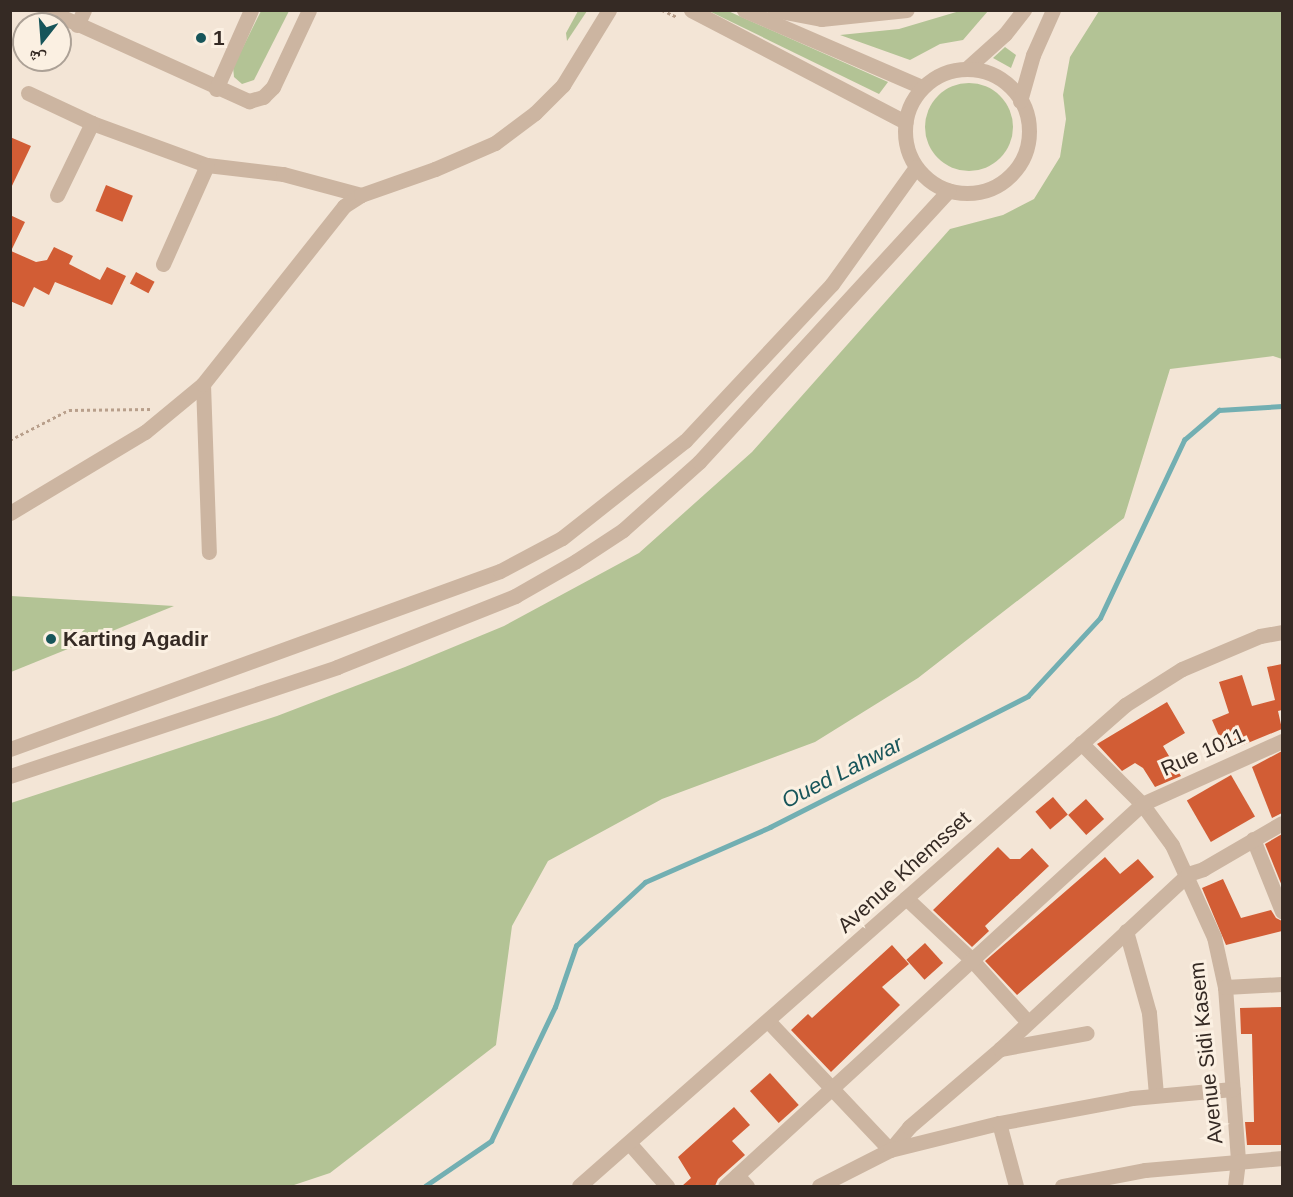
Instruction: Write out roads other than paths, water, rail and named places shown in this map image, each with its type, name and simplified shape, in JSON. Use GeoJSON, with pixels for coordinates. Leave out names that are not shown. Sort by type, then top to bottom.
{"type":"FeatureCollection","features":[{"type":"Feature","properties":{"kind":"street"},"geometry":{"type":"LineString","coordinates":[[47,10],[81,18],[216,89],[249,101],[263,97],[273,87],[309,10]]}},
{"type":"Feature","properties":{"kind":"street"},"geometry":{"type":"LineString","coordinates":[[216,89],[251,10]]}},
{"type":"Feature","properties":{"kind":"street"},"geometry":{"type":"LineString","coordinates":[[10,513],[84,471],[171,411],[203,384],[329,220],[361,195],[435,170],[495,143],[535,113],[563,85],[609,10]]}},
{"type":"Feature","properties":{"kind":"street"},"geometry":{"type":"LineString","coordinates":[[691,10],[905,122]]}},
{"type":"Feature","properties":{"kind":"street"},"geometry":{"type":"LineString","coordinates":[[744,10],[922,87]]}},
{"type":"Feature","properties":{"kind":"street"},"geometry":{"type":"LineString","coordinates":[[774,10],[821,19],[907,10]]}},
{"type":"Feature","properties":{"kind":"street"},"geometry":{"type":"LineString","coordinates":[[966,69],[996,76],[1020,101],[1029,130],[1026,150],[1017,168],[1002,182],[984,190],[949,190],[932,182],[916,167],[905,140],[905,122],[908,109],[922,87],[935,77],[966,69],[1005,34],[1024,10]]}},
{"type":"Feature","properties":{"kind":"street"},"geometry":{"type":"LineString","coordinates":[[1020,101],[1033,55],[1053,10]]}},
{"type":"Feature","properties":{"kind":"street"},"geometry":{"type":"LineString","coordinates":[[28,93],[92,123],[207,165],[283,174],[361,195]]}},
{"type":"Feature","properties":{"kind":"street"},"geometry":{"type":"LineString","coordinates":[[57,195],[92,123]]}},
{"type":"Feature","properties":{"kind":"street"},"geometry":{"type":"LineString","coordinates":[[163,264],[207,165]]}},
{"type":"Feature","properties":{"kind":"street"},"geometry":{"type":"LineString","coordinates":[[10,749],[500,571],[562,538],[685,441],[832,284],[916,167]]}},
{"type":"Feature","properties":{"kind":"street"},"geometry":{"type":"LineString","coordinates":[[10,776],[337,668],[515,596],[576,561],[623,530],[699,462],[949,190]]}},
{"type":"Feature","properties":{"kind":"street"},"geometry":{"type":"LineString","coordinates":[[203,384],[209,552]]}},
{"type":"Feature","properties":{"kind":"street","name":"Avenue Khemsset"},"geometry":{"type":"LineString","coordinates":[[579,1186],[769,1022],[1125,705],[1182,669],[1260,636],[1282,632]]}},
{"type":"Feature","properties":{"kind":"street","name":"Rue 1011"},"geometry":{"type":"LineString","coordinates":[[725,1186],[742,1181],[833,1087],[970,958],[1142,804],[1282,741]]}},
{"type":"Feature","properties":{"kind":"street","name":"Avenue Sidi Kasem"},"geometry":{"type":"LineString","coordinates":[[1081,743],[1142,804],[1188,874],[1214,937],[1225,987],[1238,1161],[1235,1186]]}},
{"type":"Feature","properties":{"kind":"street"},"geometry":{"type":"LineString","coordinates":[[890,1150],[909,1127],[1000,1049],[1026,1020],[1188,874],[1203,869],[1282,823]]}},
{"type":"Feature","properties":{"kind":"street"},"geometry":{"type":"LineString","coordinates":[[1253,839],[1282,911]]}},
{"type":"Feature","properties":{"kind":"street"},"geometry":{"type":"LineString","coordinates":[[906,898],[970,958],[1026,1020]]}},
{"type":"Feature","properties":{"kind":"street"},"geometry":{"type":"LineString","coordinates":[[1126,931],[1149,1013],[1156,1095]]}},
{"type":"Feature","properties":{"kind":"street"},"geometry":{"type":"LineString","coordinates":[[1225,987],[1282,984]]}},
{"type":"Feature","properties":{"kind":"street"},"geometry":{"type":"LineString","coordinates":[[769,1022],[833,1087],[890,1150]]}},
{"type":"Feature","properties":{"kind":"street"},"geometry":{"type":"LineString","coordinates":[[1000,1049],[1087,1033]]}},
{"type":"Feature","properties":{"kind":"street"},"geometry":{"type":"LineString","coordinates":[[819,1186],[890,1150],[999,1124],[1156,1095],[1233,1089]]}},
{"type":"Feature","properties":{"kind":"street"},"geometry":{"type":"LineString","coordinates":[[999,1124],[1016,1186]]}},
{"type":"Feature","properties":{"kind":"street"},"geometry":{"type":"LineString","coordinates":[[630,1144],[668,1186]]}},
{"type":"Feature","properties":{"kind":"street"},"geometry":{"type":"LineString","coordinates":[[1062,1186],[1145,1170],[1282,1158]]}},
{"type":"Feature","properties":{"kind":"street"},"geometry":{"type":"LineString","coordinates":[[1145,1170],[1145,1186]]}},
{"type":"Feature","properties":{"kind":"waterway","name":"Oued Lahwar"},"geometry":{"type":"LineString","coordinates":[[425,1186],[491,1141],[555,1007],[576,946],[645,882],[770,827],[1028,696],[1100,618],[1184,440],[1219,410],[1282,406]]}},
{"type":"Feature","properties":{"kind":"place","name":"1"},"geometry":{"type":"Point","coordinates":[201,38]}},
{"type":"Feature","properties":{"kind":"place","name":"Karting Agadir"},"geometry":{"type":"Point","coordinates":[51,639]}}]}
